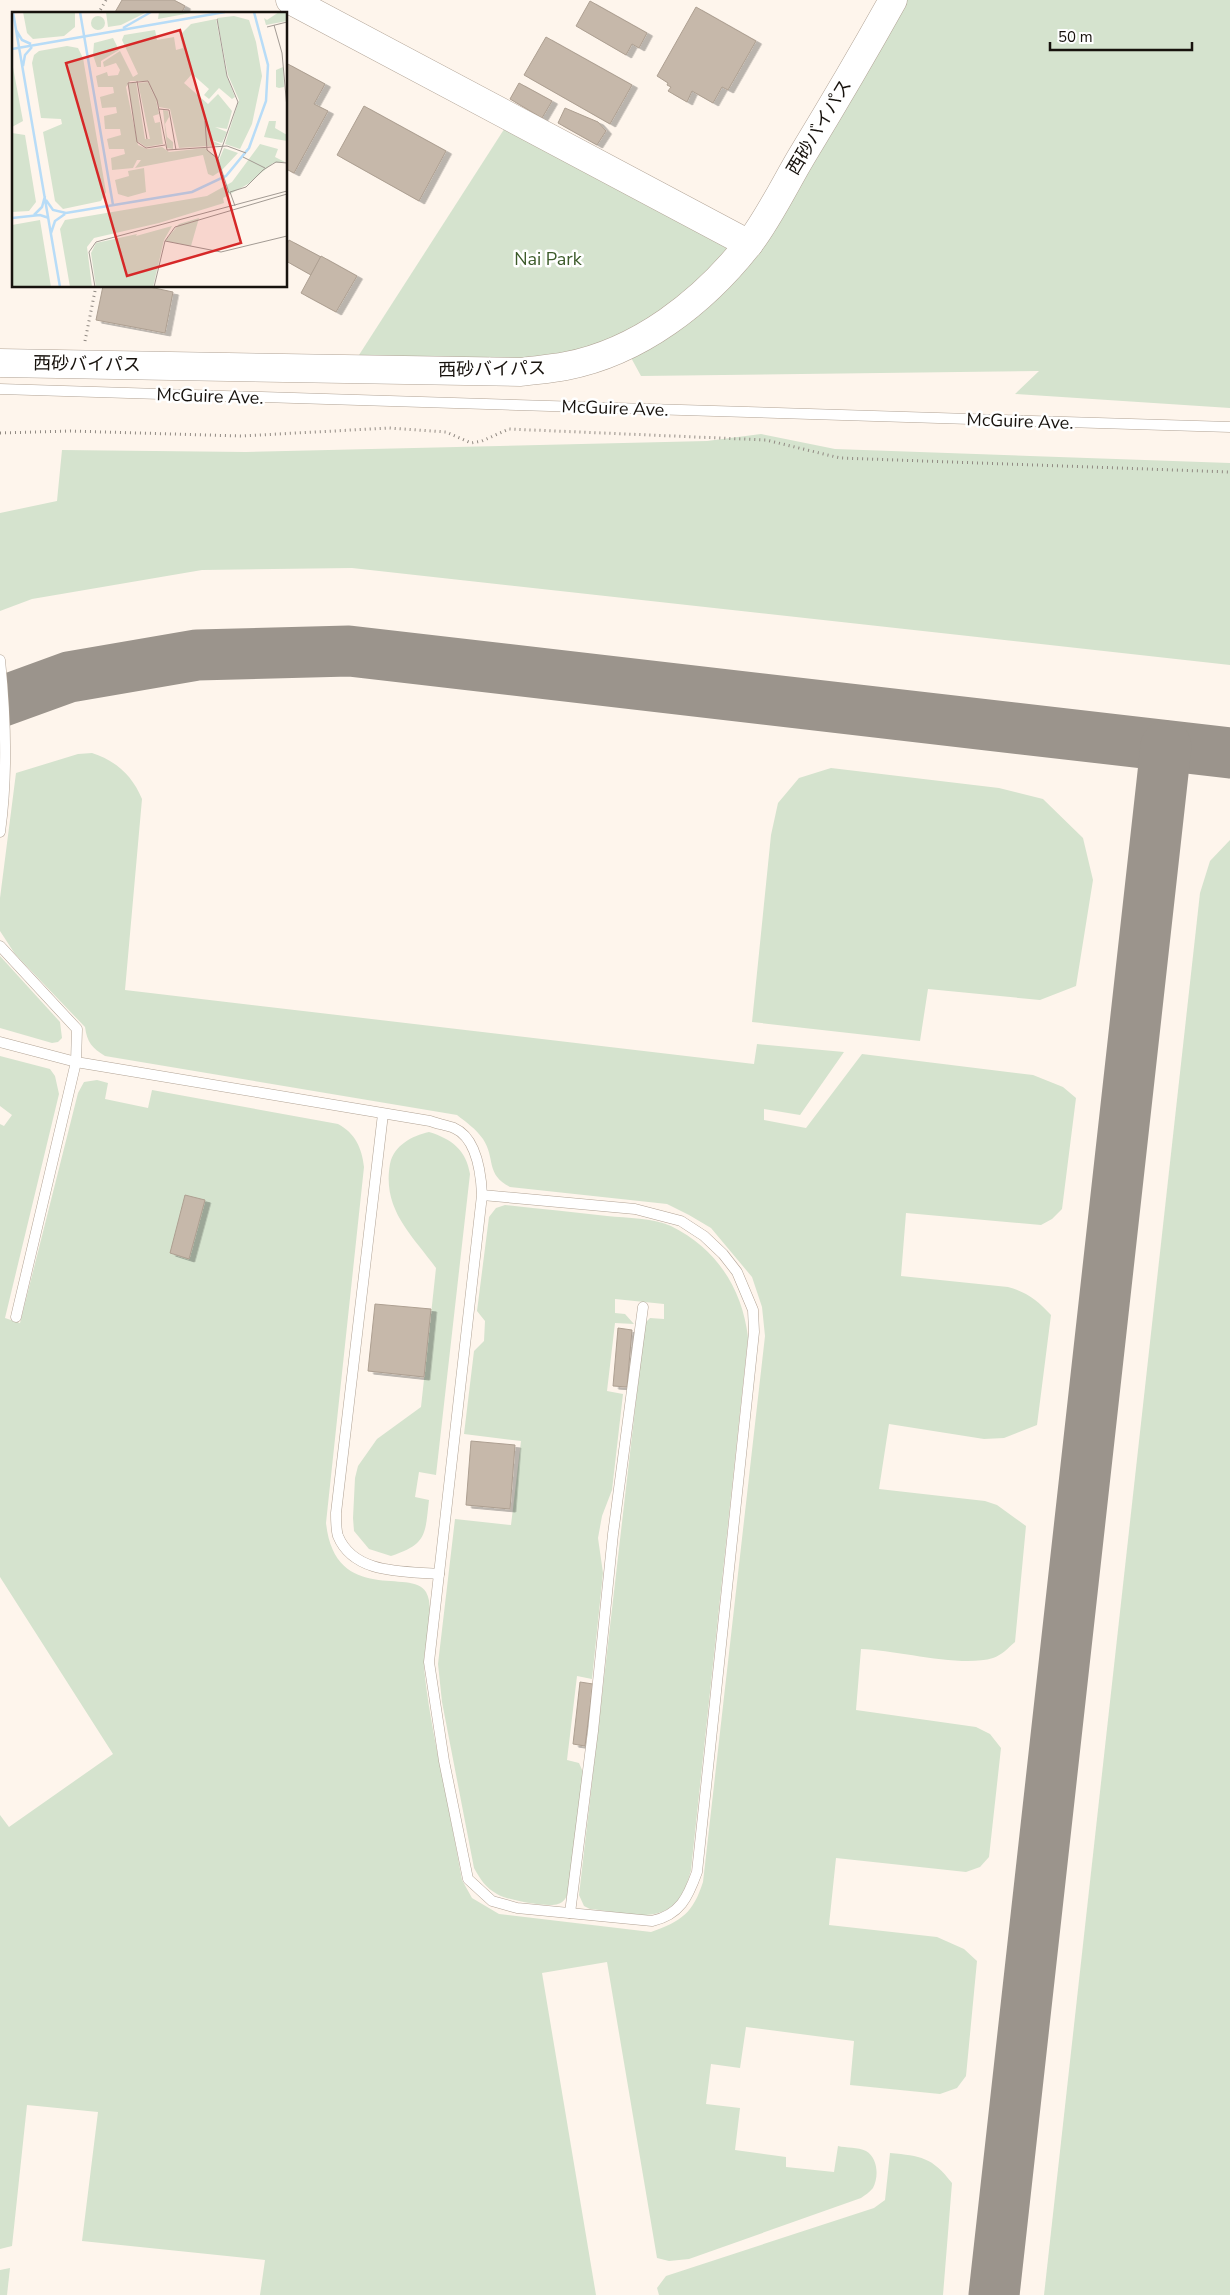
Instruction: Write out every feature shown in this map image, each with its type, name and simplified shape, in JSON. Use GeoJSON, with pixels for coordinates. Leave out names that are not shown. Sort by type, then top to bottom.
{"type":"FeatureCollection","features":[{"type":"Feature","properties":{"kind":"street"},"geometry":{"type":"LineString","coordinates":[[290,0],[749,244]]}},
{"type":"Feature","properties":{"kind":"street","name":"西砂バイパス"},"geometry":{"type":"LineString","coordinates":[[0,363],[521,372],[566,366],[609,353],[650,334],[697,298],[723,274],[749,244],[893,0]]}},
{"type":"Feature","properties":{"kind":"lane","name":"McGuire Ave."},"geometry":{"type":"LineString","coordinates":[[0,389],[1230,427]]}},
{"type":"Feature","properties":{"kind":"lane"},"geometry":{"type":"LineString","coordinates":[[0,660],[4,700],[6,790],[0,832]]}},
{"type":"Feature","properties":{"kind":"lane"},"geometry":{"type":"LineString","coordinates":[[0,946],[77,1029],[76,1062],[16,1317]]}},
{"type":"Feature","properties":{"kind":"lane"},"geometry":{"type":"LineString","coordinates":[[0,1042],[76,1062],[430,1122],[456,1129],[470,1144],[480,1165],[482,1195],[429,1662],[444,1761],[468,1879],[492,1901],[517,1908],[652,1920],[666,1918],[677,1909],[689,1894],[697,1872],[754,1332],[753,1310],[737,1272],[723,1254],[704,1236],[681,1221],[635,1209],[482,1195]]}},
{"type":"Feature","properties":{"kind":"lane"},"geometry":{"type":"LineString","coordinates":[[383,1114],[336,1512],[338,1536],[353,1556],[380,1570],[439,1574]]}},
{"type":"Feature","properties":{"kind":"lane"},"geometry":{"type":"LineString","coordinates":[[570,1913],[593,1731],[613,1534],[643,1306]]}},
{"type":"Feature","properties":{"kind":"path"},"geometry":{"type":"LineString","coordinates":[[99,12],[106,0]]}},
{"type":"Feature","properties":{"kind":"path"},"geometry":{"type":"LineString","coordinates":[[81,364],[96,288]]}},
{"type":"Feature","properties":{"kind":"path"},"geometry":{"type":"LineString","coordinates":[[0,433],[70,431],[241,436],[389,428],[446,432],[471,442],[482,441],[509,429],[766,440],[840,458],[1230,472]]}},
{"type":"Feature","properties":{"kind":"green space"},"geometry":{"type":"Polygon","coordinates":[[[905,0],[1230,0],[1230,408],[1015,394],[1039,371],[641,376],[629,354],[682,326],[905,0]]]}},
{"type":"Feature","properties":{"kind":"green space","name":"Nai Park"},"geometry":{"type":"Polygon","coordinates":[[[512,117],[749,244],[723,274],[567,366],[350,369],[512,117]]]}},
{"type":"Feature","properties":{"kind":"green space"},"geometry":{"type":"Polygon","coordinates":[[[761,434],[835,449],[1230,463],[1230,665],[352,568],[202,570],[32,599],[0,611],[0,513],[57,501],[62,450],[246,452],[707,441],[761,434]]]}},
{"type":"Feature","properties":{"kind":"green space"},"geometry":{"type":"Polygon","coordinates":[[[92,753],[109,760],[122,770],[138,790],[142,799],[125,990],[754,1064],[757,1044],[844,1052],[800,1115],[764,1109],[764,1120],[806,1128],[862,1054],[1033,1075],[1063,1087],[1076,1098],[1062,1209],[1052,1219],[1041,1225],[906,1213],[901,1276],[1008,1287],[1032,1298],[1051,1315],[1037,1425],[1004,1438],[984,1439],[889,1424],[879,1489],[985,1501],[997,1505],[1026,1526],[1015,1642],[1002,1653],[993,1658],[979,1661],[964,1661],[861,1649],[856,1710],[976,1727],[990,1734],[1001,1748],[989,1857],[980,1867],[966,1872],[836,1858],[829,1925],[937,1937],[964,1949],[977,1961],[966,2076],[957,2088],[940,2094],[850,2085],[854,2041],[746,2027],[740,2068],[711,2064],[706,2104],[740,2108],[735,2150],[786,2157],[786,2167],[834,2172],[838,2146],[866,2151],[873,2158],[877,2173],[873,2188],[861,2198],[689,2259],[669,2261],[657,2258],[607,1962],[542,1973],[596,2295],[260,2295],[265,2260],[82,2241],[98,2112],[27,2105],[12,2246],[0,2249],[0,1815],[9,1827],[113,1754],[0,1577],[0,1124],[4,1126],[12,1115],[0,1106],[0,1056],[50,1069],[55,1076],[59,1094],[5,1318],[20,1323],[78,1093],[84,1082],[97,1080],[108,1083],[105,1099],[148,1108],[152,1090],[338,1124],[349,1132],[357,1142],[364,1167],[326,1523],[332,1549],[343,1565],[358,1575],[418,1585],[426,1592],[430,1608],[424,1659],[425,1679],[432,1726],[462,1880],[472,1898],[499,1914],[651,1932],[671,1924],[685,1915],[699,1893],[703,1882],[765,1336],[762,1307],[752,1277],[711,1228],[667,1204],[510,1187],[497,1177],[483,1139],[457,1115],[105,1056],[97,1050],[89,1041],[85,1027],[15,954],[0,931],[0,898],[16,773],[78,754],[92,753]]]}},
{"type":"Feature","properties":{"kind":"green space"},"geometry":{"type":"Polygon","coordinates":[[[831,768],[999,788],[1043,799],[1083,838],[1093,880],[1076,986],[1040,1000],[928,989],[920,1041],[752,1022],[771,835],[778,803],[799,778],[831,768]]]}},
{"type":"Feature","properties":{"kind":"green space"},"geometry":{"type":"Polygon","coordinates":[[[1230,840],[1230,2295],[1044,2295],[1200,893],[1210,861],[1230,840]]]}},
{"type":"Feature","properties":{"kind":"green space"},"geometry":{"type":"Polygon","coordinates":[[[0,956],[60,1022],[62,1038],[58,1042],[52,1043],[0,1028],[0,956]]]}},
{"type":"Feature","properties":{"kind":"green space"},"geometry":{"type":"Polygon","coordinates":[[[429,1132],[445,1138],[457,1147],[465,1158],[470,1174],[436,1475],[419,1472],[415,1497],[429,1500],[425,1530],[422,1537],[412,1547],[391,1556],[369,1549],[354,1531],[355,1478],[358,1466],[377,1439],[421,1407],[436,1268],[408,1232],[394,1208],[389,1180],[390,1164],[395,1152],[410,1139],[429,1132]]]}},
{"type":"Feature","properties":{"kind":"green space"},"geometry":{"type":"Polygon","coordinates":[[[505,1205],[656,1221],[671,1226],[687,1235],[714,1258],[733,1286],[745,1319],[748,1337],[691,1870],[676,1903],[665,1910],[653,1914],[624,1914],[590,1909],[584,1906],[579,1895],[645,1323],[650,1318],[664,1319],[664,1304],[615,1299],[615,1313],[625,1314],[634,1324],[615,1323],[607,1391],[623,1394],[612,1490],[602,1516],[598,1538],[603,1573],[592,1679],[577,1676],[567,1760],[579,1763],[583,1772],[568,1893],[562,1902],[553,1905],[509,1899],[490,1889],[474,1868],[442,1702],[438,1664],[455,1519],[511,1525],[521,1441],[464,1434],[474,1351],[484,1341],[485,1321],[477,1311],[489,1217],[496,1208],[505,1205]]]}},
{"type":"Feature","properties":{"kind":"green space"},"geometry":{"type":"Polygon","coordinates":[[[890,2153],[925,2159],[945,2174],[952,2183],[943,2295],[659,2295],[657,2288],[666,2276],[874,2208],[885,2200],[890,2153]]]}},
{"type":"Feature","properties":{"kind":"green space"},"geometry":{"type":"Polygon","coordinates":[[[10,2268],[7,2295],[0,2295],[0,2270],[10,2268]]]}},
{"type":"Feature","properties":{"kind":"building"},"geometry":{"type":"Polygon","coordinates":[[[122,0],[174,0],[185,6],[182,12],[115,12],[122,0]]]}},
{"type":"Feature","properties":{"kind":"building"},"geometry":{"type":"Polygon","coordinates":[[[590,1],[647,33],[639,48],[632,44],[626,55],[576,26],[590,1]]]}},
{"type":"Feature","properties":{"kind":"building"},"geometry":{"type":"Polygon","coordinates":[[[696,7],[756,41],[728,90],[722,87],[713,103],[692,91],[687,102],[668,91],[671,87],[657,76],[696,7]]]}},
{"type":"Feature","properties":{"kind":"building"},"geometry":{"type":"Polygon","coordinates":[[[546,37],[632,85],[610,124],[524,75],[546,37]]]}},
{"type":"Feature","properties":{"kind":"building"},"geometry":{"type":"Polygon","coordinates":[[[288,64],[325,84],[314,104],[328,111],[294,173],[288,170],[288,64]]]}},
{"type":"Feature","properties":{"kind":"building"},"geometry":{"type":"Polygon","coordinates":[[[519,83],[552,101],[542,118],[510,99],[519,83]]]}},
{"type":"Feature","properties":{"kind":"building"},"geometry":{"type":"Polygon","coordinates":[[[364,106],[446,151],[419,201],[337,155],[364,106]]]}},
{"type":"Feature","properties":{"kind":"building"},"geometry":{"type":"Polygon","coordinates":[[[565,108],[598,122],[606,131],[597,145],[558,123],[565,108]]]}},
{"type":"Feature","properties":{"kind":"building"},"geometry":{"type":"Polygon","coordinates":[[[289,240],[321,257],[311,275],[288,262],[289,240]]]}},
{"type":"Feature","properties":{"kind":"building"},"geometry":{"type":"Polygon","coordinates":[[[321,256],[357,276],[336,312],[301,293],[321,256]]]}},
{"type":"Feature","properties":{"kind":"building"},"geometry":{"type":"Polygon","coordinates":[[[103,288],[154,288],[173,292],[165,333],[96,320],[103,288]]]}},
{"type":"Feature","properties":{"kind":"building"},"geometry":{"type":"Polygon","coordinates":[[[185,1195],[205,1200],[189,1259],[170,1253],[185,1195]]]}},
{"type":"Feature","properties":{"kind":"building"},"geometry":{"type":"Polygon","coordinates":[[[375,1304],[431,1309],[424,1377],[368,1371],[375,1304]]]}},
{"type":"Feature","properties":{"kind":"building"},"geometry":{"type":"Polygon","coordinates":[[[618,1328],[632,1330],[627,1387],[613,1386],[618,1328]]]}},
{"type":"Feature","properties":{"kind":"building"},"geometry":{"type":"Polygon","coordinates":[[[471,1441],[515,1445],[510,1509],[466,1505],[471,1441]]]}},
{"type":"Feature","properties":{"kind":"building"},"geometry":{"type":"Polygon","coordinates":[[[580,1682],[593,1684],[585,1746],[573,1744],[580,1682]]]}},
{"type":"Feature","properties":{"kind":"taxiway"},"geometry":{"type":"LineString","coordinates":[[0,702],[69,677],[197,655],[349,651],[1230,753]]}},
{"type":"Feature","properties":{"kind":"taxiway"},"geometry":{"type":"LineString","coordinates":[[994,2295],[1166,746]]}}]}
